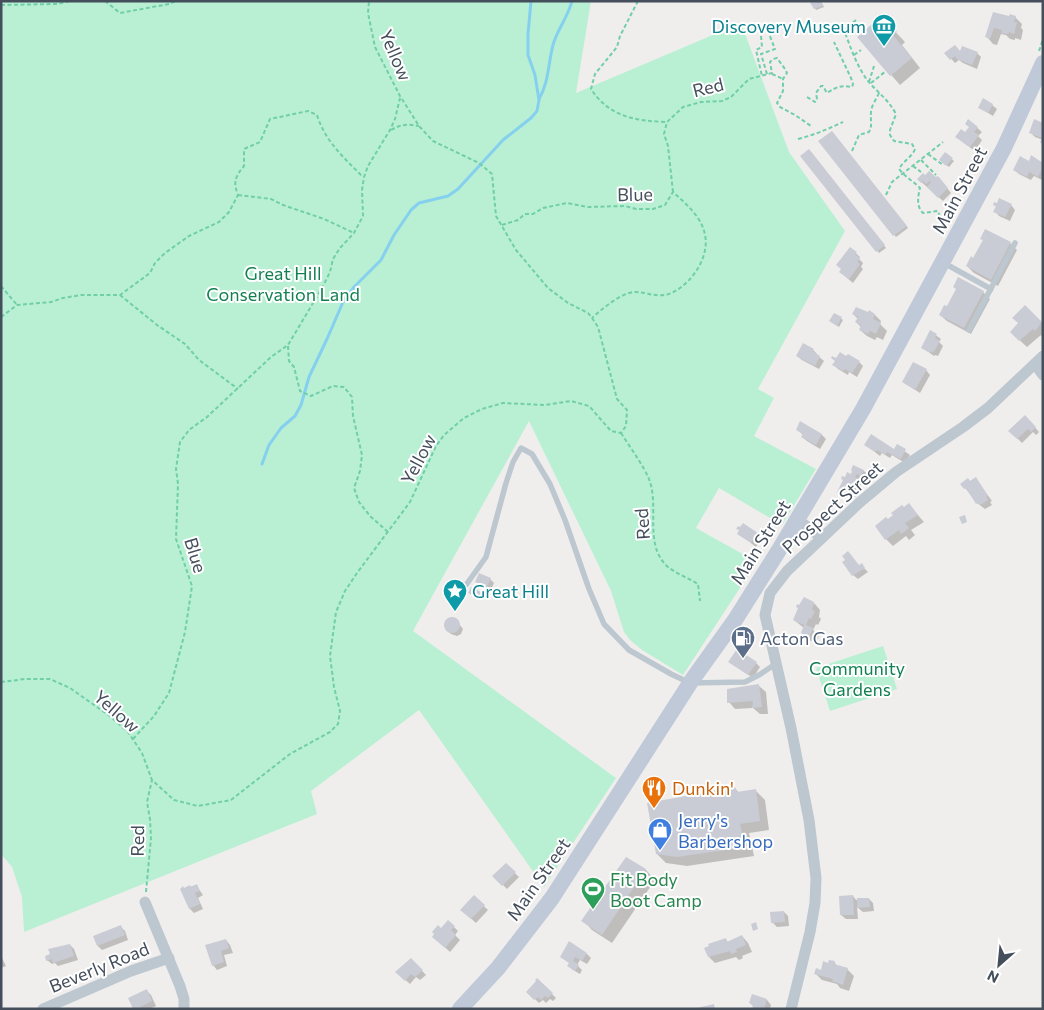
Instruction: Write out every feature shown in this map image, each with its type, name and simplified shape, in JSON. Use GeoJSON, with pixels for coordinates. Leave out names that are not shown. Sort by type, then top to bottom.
{"type":"FeatureCollection","features":[{"type":"Feature","properties":{"kind":"main road","name":"Main Street"},"geometry":{"type":"LineString","coordinates":[[460,1009],[498,968],[538,917],[618,798],[690,683],[748,600],[798,520],[864,409],[1004,148],[1040,59]]}},
{"type":"Feature","properties":{"kind":"street"},"geometry":{"type":"LineString","coordinates":[[1039,360],[1043,375]]}},
{"type":"Feature","properties":{"kind":"street","name":"Prospect Street"},"geometry":{"type":"LineString","coordinates":[[791,1009],[810,932],[815,903],[816,878],[809,820],[777,663],[765,615],[770,593],[787,571],[859,503],[896,472],[988,408],[1039,360]]}},
{"type":"Feature","properties":{"kind":"street"},"geometry":{"type":"LineString","coordinates":[[798,520],[822,538]]}},
{"type":"Feature","properties":{"kind":"street"},"geometry":{"type":"LineString","coordinates":[[748,600],[766,610]]}},
{"type":"Feature","properties":{"kind":"street"},"geometry":{"type":"LineString","coordinates":[[145,902],[184,999],[184,1009]]}},
{"type":"Feature","properties":{"kind":"street","name":"Beverly Road"},"geometry":{"type":"LineString","coordinates":[[43,1009],[131,971],[169,958]]}},
{"type":"Feature","properties":{"kind":"lane"},"geometry":{"type":"LineString","coordinates":[[969,330],[1015,243]]}},
{"type":"Feature","properties":{"kind":"lane"},"geometry":{"type":"LineString","coordinates":[[942,262],[991,289]]}},
{"type":"Feature","properties":{"kind":"lane"},"geometry":{"type":"LineString","coordinates":[[466,585],[486,557],[506,483],[521,448],[532,454],[550,484],[604,624],[629,650],[690,683],[745,682],[777,663]]}},
{"type":"Feature","properties":{"kind":"path"},"geometry":{"type":"LineString","coordinates":[[1,5],[57,4],[70,1]]}},
{"type":"Feature","properties":{"kind":"path"},"geometry":{"type":"LineString","coordinates":[[104,1],[120,14],[176,1]]}},
{"type":"Feature","properties":{"kind":"path","name":"Yellow"},"geometry":{"type":"LineString","coordinates":[[369,1],[368,13],[376,48],[400,96],[419,126],[433,141],[479,163],[492,174],[496,216],[516,250],[548,288],[568,304],[588,313],[592,318]]}},
{"type":"Feature","properties":{"kind":"path"},"geometry":{"type":"LineString","coordinates":[[638,1],[620,36],[618,47],[595,74],[592,89],[599,101],[614,111],[644,121],[667,122],[664,134],[668,146],[674,192]]}},
{"type":"Feature","properties":{"kind":"path"},"geometry":{"type":"LineString","coordinates":[[856,20],[844,30],[854,55],[870,83],[891,105],[896,114],[890,135],[894,141],[912,144],[915,149],[914,153],[899,169],[903,175],[913,180],[920,188],[918,202],[920,210],[923,213],[938,211],[941,222],[945,224],[951,221]]}},
{"type":"Feature","properties":{"kind":"path"},"geometry":{"type":"LineString","coordinates":[[767,74],[761,54],[775,49],[769,34]]}},
{"type":"Feature","properties":{"kind":"path"},"geometry":{"type":"LineString","coordinates":[[761,36],[762,47],[756,50],[762,76]]}},
{"type":"Feature","properties":{"kind":"path"},"geometry":{"type":"LineString","coordinates":[[1040,59],[1043,39]]}},
{"type":"Feature","properties":{"kind":"path"},"geometry":{"type":"LineString","coordinates":[[807,97],[815,102],[817,99],[816,93],[820,86],[823,86],[828,93],[842,85],[852,87],[853,84],[834,42]]}},
{"type":"Feature","properties":{"kind":"path"},"geometry":{"type":"LineString","coordinates":[[854,55],[862,50]]}},
{"type":"Feature","properties":{"kind":"path"},"geometry":{"type":"LineString","coordinates":[[783,79],[773,75],[770,62],[773,59],[777,58],[787,73],[783,79],[783,91],[777,104],[811,126]]}},
{"type":"Feature","properties":{"kind":"path"},"geometry":{"type":"LineString","coordinates":[[870,83],[874,66]]}},
{"type":"Feature","properties":{"kind":"path"},"geometry":{"type":"LineString","coordinates":[[870,83],[886,71]]}},
{"type":"Feature","properties":{"kind":"path","name":"Red"},"geometry":{"type":"LineString","coordinates":[[667,122],[683,107],[731,97],[749,79],[772,73]]}},
{"type":"Feature","properties":{"kind":"path"},"geometry":{"type":"LineString","coordinates":[[852,151],[859,135],[869,132],[872,122],[870,111],[879,93]]}},
{"type":"Feature","properties":{"kind":"path","name":"Blue"},"geometry":{"type":"LineString","coordinates":[[133,739],[154,716],[169,693],[186,632],[192,586],[176,539],[178,484],[176,469],[180,442],[188,430],[207,417],[272,357],[288,345],[322,288],[330,272],[333,259],[354,233],[363,216],[362,190],[364,177],[368,166],[395,120],[400,96]]}},
{"type":"Feature","properties":{"kind":"path"},"geometry":{"type":"LineString","coordinates":[[1,317],[17,305],[51,302],[63,298],[81,296],[120,295],[150,273],[154,263],[165,253],[190,236],[219,222],[229,212],[238,195],[234,184],[235,177],[244,166],[244,149],[260,142],[270,119],[308,111],[317,115],[327,139],[341,156],[364,177]]}},
{"type":"Feature","properties":{"kind":"path"},"geometry":{"type":"LineString","coordinates":[[798,139],[821,133],[825,128],[843,122]]}},
{"type":"Feature","properties":{"kind":"path"},"geometry":{"type":"LineString","coordinates":[[390,130],[407,124],[419,126]]}},
{"type":"Feature","properties":{"kind":"path"},"geometry":{"type":"LineString","coordinates":[[886,195],[892,182],[943,142]]}},
{"type":"Feature","properties":{"kind":"path"},"geometry":{"type":"LineString","coordinates":[[928,154],[943,165]]}},
{"type":"Feature","properties":{"kind":"path"},"geometry":{"type":"LineString","coordinates":[[921,160],[936,175]]}},
{"type":"Feature","properties":{"kind":"path"},"geometry":{"type":"LineString","coordinates":[[913,166],[921,172]]}},
{"type":"Feature","properties":{"kind":"path","name":"Blue"},"geometry":{"type":"LineString","coordinates":[[501,225],[518,220],[525,214],[533,214],[543,208],[567,203],[588,207],[625,206],[636,209],[652,209],[664,205],[674,192],[691,209],[702,225],[706,236],[705,246],[698,268],[680,288],[669,294],[656,297],[633,292],[605,307],[592,318]]}},
{"type":"Feature","properties":{"kind":"path"},"geometry":{"type":"LineString","coordinates":[[238,195],[271,199],[324,219],[354,233]]}},
{"type":"Feature","properties":{"kind":"path"},"geometry":{"type":"LineString","coordinates":[[1,286],[17,305]]}},
{"type":"Feature","properties":{"kind":"path"},"geometry":{"type":"LineString","coordinates":[[120,295],[157,325],[185,344],[199,360],[238,389]]}},
{"type":"Feature","properties":{"kind":"path"},"geometry":{"type":"LineString","coordinates":[[592,318],[598,327],[605,348],[617,399],[627,410],[626,426],[621,433]]}},
{"type":"Feature","properties":{"kind":"path"},"geometry":{"type":"LineString","coordinates":[[288,345],[289,361],[294,367],[300,390],[311,396],[333,386],[344,387],[352,397],[353,416],[362,454],[360,471],[354,488],[359,502],[370,516],[388,532]]}},
{"type":"Feature","properties":{"kind":"path","name":"Yellow"},"geometry":{"type":"LineString","coordinates":[[1,682],[25,679],[50,679],[70,688],[111,717],[128,732],[142,753],[152,780],[174,800],[198,806],[231,800],[290,754],[330,732],[338,724],[340,712],[334,687],[330,656],[336,612],[345,591],[353,579],[410,502],[436,446],[464,418],[482,409],[503,403],[545,405],[571,401],[589,406],[611,431],[621,433]]}},
{"type":"Feature","properties":{"kind":"path","name":"Red"},"geometry":{"type":"LineString","coordinates":[[621,433],[648,479],[653,502],[653,535],[658,552],[667,566],[698,584],[700,601]]}},
{"type":"Feature","properties":{"kind":"path","name":"Red"},"geometry":{"type":"LineString","coordinates":[[145,902],[151,838],[147,802],[152,780]]}},
{"type":"Feature","properties":{"kind":"green space","name":"Great Hill Conservation Land"},"geometry":{"type":"Polygon","coordinates":[[[1,1],[591,1],[576,93],[741,23],[789,152],[845,231],[758,389],[774,398],[754,436],[816,469],[782,525],[719,488],[696,528],[757,562],[683,675],[642,650],[624,632],[611,591],[529,421],[413,631],[616,778],[544,887],[419,710],[311,791],[317,814],[24,932],[22,897],[12,867],[1,854],[1,1]]]}},
{"type":"Feature","properties":{"kind":"green space","name":"Community Gardens"},"geometry":{"type":"Polygon","coordinates":[[[883,646],[897,689],[830,711],[816,668],[883,646]]]}},
{"type":"Feature","properties":{"kind":"building"},"geometry":{"type":"Polygon","coordinates":[[[821,1],[823,6],[814,9],[810,3],[821,1]]]}},
{"type":"Feature","properties":{"kind":"building"},"geometry":{"type":"Polygon","coordinates":[[[993,12],[1016,16],[1014,22],[1017,22],[1014,34],[1009,32],[1008,34],[1001,33],[1002,30],[994,28],[990,39],[985,37],[993,12]]]}},
{"type":"Feature","properties":{"kind":"building","name":"Discovery Museum"},"geometry":{"type":"Polygon","coordinates":[[[879,18],[886,26],[889,23],[897,32],[893,35],[912,58],[890,76],[857,37],[879,18]]]}},
{"type":"Feature","properties":{"kind":"building"},"geometry":{"type":"Polygon","coordinates":[[[955,45],[960,51],[962,46],[978,52],[972,65],[957,59],[955,56],[950,60],[944,53],[955,45]]]}},
{"type":"Feature","properties":{"kind":"building"},"geometry":{"type":"Polygon","coordinates":[[[983,98],[993,104],[988,113],[978,108],[983,98]]]}},
{"type":"Feature","properties":{"kind":"building"},"geometry":{"type":"Polygon","coordinates":[[[968,119],[978,127],[974,132],[979,135],[970,147],[955,137],[961,129],[965,132],[969,127],[965,124],[968,119]]]}},
{"type":"Feature","properties":{"kind":"building"},"geometry":{"type":"Polygon","coordinates":[[[1034,119],[1043,123],[1043,143],[1040,143],[1042,138],[1029,133],[1034,119]]]}},
{"type":"Feature","properties":{"kind":"building"},"geometry":{"type":"Polygon","coordinates":[[[832,131],[907,226],[893,236],[818,141],[832,131]]]}},
{"type":"Feature","properties":{"kind":"building"},"geometry":{"type":"Polygon","coordinates":[[[809,149],[885,245],[876,252],[800,156],[809,149]]]}},
{"type":"Feature","properties":{"kind":"building"},"geometry":{"type":"Polygon","coordinates":[[[945,152],[953,158],[946,166],[939,160],[945,152]]]}},
{"type":"Feature","properties":{"kind":"building"},"geometry":{"type":"Polygon","coordinates":[[[1031,155],[1043,163],[1038,177],[1029,172],[1027,177],[1013,170],[1020,156],[1029,161],[1031,155]]]}},
{"type":"Feature","properties":{"kind":"building"},"geometry":{"type":"Polygon","coordinates":[[[929,171],[936,177],[938,176],[948,188],[938,198],[927,187],[930,181],[926,184],[923,181],[921,183],[917,179],[923,173],[925,175],[929,171]]]}},
{"type":"Feature","properties":{"kind":"building"},"geometry":{"type":"Polygon","coordinates":[[[999,198],[1012,204],[1005,217],[993,212],[996,206],[993,205],[994,202],[997,203],[999,198]]]}},
{"type":"Feature","properties":{"kind":"building"},"geometry":{"type":"Polygon","coordinates":[[[985,229],[1011,242],[991,280],[966,266],[983,240],[980,239],[985,229]]]}},
{"type":"Feature","properties":{"kind":"building"},"geometry":{"type":"Polygon","coordinates":[[[850,247],[857,252],[855,254],[860,258],[857,262],[860,264],[849,279],[839,272],[841,269],[836,265],[850,247]]]}},
{"type":"Feature","properties":{"kind":"building"},"geometry":{"type":"Polygon","coordinates":[[[958,277],[984,291],[964,328],[939,315],[944,305],[947,306],[956,289],[953,287],[958,277]]]}},
{"type":"Feature","properties":{"kind":"building"},"geometry":{"type":"Polygon","coordinates":[[[1025,305],[1042,322],[1035,331],[1033,329],[1019,341],[1010,332],[1018,323],[1012,318],[1025,305]]]}},
{"type":"Feature","properties":{"kind":"building"},"geometry":{"type":"Polygon","coordinates":[[[856,307],[868,312],[869,310],[875,314],[873,319],[881,323],[876,334],[870,331],[868,334],[859,330],[861,325],[855,322],[858,317],[852,314],[856,307]]]}},
{"type":"Feature","properties":{"kind":"building"},"geometry":{"type":"Polygon","coordinates":[[[834,313],[842,317],[837,326],[829,321],[834,313]]]}},
{"type":"Feature","properties":{"kind":"building"},"geometry":{"type":"Polygon","coordinates":[[[930,330],[937,334],[935,338],[940,341],[933,353],[921,348],[930,330]]]}},
{"type":"Feature","properties":{"kind":"building"},"geometry":{"type":"Polygon","coordinates":[[[803,343],[814,349],[812,351],[820,356],[815,366],[796,356],[803,343]]]}},
{"type":"Feature","properties":{"kind":"building"},"geometry":{"type":"Polygon","coordinates":[[[840,352],[860,361],[852,373],[832,365],[835,361],[831,358],[832,356],[836,358],[840,352]]]}},
{"type":"Feature","properties":{"kind":"building"},"geometry":{"type":"Polygon","coordinates":[[[913,362],[927,369],[915,390],[902,382],[913,362]]]}},
{"type":"Feature","properties":{"kind":"building"},"geometry":{"type":"Polygon","coordinates":[[[1025,415],[1036,427],[1031,432],[1028,429],[1017,439],[1008,431],[1025,415]]]}},
{"type":"Feature","properties":{"kind":"building"},"geometry":{"type":"Polygon","coordinates":[[[800,421],[822,434],[816,445],[801,437],[803,434],[796,430],[800,421]]]}},
{"type":"Feature","properties":{"kind":"building"},"geometry":{"type":"Polygon","coordinates":[[[871,434],[894,449],[897,444],[906,449],[901,459],[887,452],[885,455],[877,450],[875,452],[864,445],[871,434]]]}},
{"type":"Feature","properties":{"kind":"building"},"geometry":{"type":"Polygon","coordinates":[[[853,465],[864,470],[861,476],[857,474],[855,477],[858,479],[851,494],[844,490],[842,495],[837,492],[843,480],[841,479],[842,476],[845,477],[847,472],[851,474],[853,465]]]}},
{"type":"Feature","properties":{"kind":"building"},"geometry":{"type":"Polygon","coordinates":[[[976,477],[988,496],[986,497],[988,500],[980,505],[976,504],[966,488],[964,489],[960,484],[968,478],[970,481],[976,477]]]}},
{"type":"Feature","properties":{"kind":"building"},"geometry":{"type":"Polygon","coordinates":[[[909,503],[918,515],[905,523],[909,528],[901,534],[899,530],[885,540],[875,526],[886,517],[888,519],[893,515],[891,513],[902,505],[904,507],[909,503]]]}},
{"type":"Feature","properties":{"kind":"building"},"geometry":{"type":"Polygon","coordinates":[[[965,515],[967,522],[962,524],[959,517],[965,515]]]}},
{"type":"Feature","properties":{"kind":"building"},"geometry":{"type":"Polygon","coordinates":[[[743,523],[758,533],[751,543],[737,534],[739,530],[736,529],[743,523]]]}},
{"type":"Feature","properties":{"kind":"building"},"geometry":{"type":"Polygon","coordinates":[[[848,551],[859,565],[862,563],[865,568],[852,576],[842,562],[845,560],[842,556],[848,551]]]}},
{"type":"Feature","properties":{"kind":"building"},"geometry":{"type":"Polygon","coordinates":[[[479,573],[491,578],[487,587],[475,582],[479,573]]]}},
{"type":"Feature","properties":{"kind":"building"},"geometry":{"type":"Polygon","coordinates":[[[471,587],[481,592],[479,598],[468,593],[471,587]]]}},
{"type":"Feature","properties":{"kind":"building"},"geometry":{"type":"Polygon","coordinates":[[[804,597],[814,602],[812,610],[815,611],[806,625],[813,628],[809,637],[801,633],[804,625],[793,620],[798,608],[796,607],[797,604],[799,605],[804,597]]]}},
{"type":"Feature","properties":{"kind":"building"},"geometry":{"type":"Polygon","coordinates":[[[452,617],[460,625],[452,633],[444,625],[452,617]]]}},
{"type":"Feature","properties":{"kind":"building"},"geometry":{"type":"Polygon","coordinates":[[[737,649],[757,662],[748,675],[728,662],[737,649]]]}},
{"type":"Feature","properties":{"kind":"building"},"geometry":{"type":"Polygon","coordinates":[[[759,684],[762,707],[752,708],[753,701],[727,703],[727,689],[759,684]]]}},
{"type":"Feature","properties":{"kind":"building"},"geometry":{"type":"Polygon","coordinates":[[[735,787],[737,792],[756,789],[760,821],[740,824],[745,847],[677,857],[656,854],[647,803],[735,787]]]}},
{"type":"Feature","properties":{"kind":"building"},"geometry":{"type":"Polygon","coordinates":[[[626,857],[646,869],[602,935],[581,921],[626,857]]]}},
{"type":"Feature","properties":{"kind":"building"},"geometry":{"type":"Polygon","coordinates":[[[506,863],[516,872],[502,886],[492,876],[506,863]]]}},
{"type":"Feature","properties":{"kind":"building"},"geometry":{"type":"Polygon","coordinates":[[[197,884],[200,891],[195,893],[200,904],[189,909],[180,889],[183,886],[184,888],[190,885],[191,887],[197,884]]]}},
{"type":"Feature","properties":{"kind":"building"},"geometry":{"type":"Polygon","coordinates":[[[474,895],[485,905],[471,919],[460,910],[474,895]]]}},
{"type":"Feature","properties":{"kind":"building"},"geometry":{"type":"Polygon","coordinates":[[[853,895],[854,915],[840,915],[839,896],[853,895]]]}},
{"type":"Feature","properties":{"kind":"building"},"geometry":{"type":"Polygon","coordinates":[[[857,898],[869,898],[870,907],[857,908],[857,898]]]}},
{"type":"Feature","properties":{"kind":"building"},"geometry":{"type":"Polygon","coordinates":[[[784,911],[785,922],[771,923],[770,912],[784,911]]]}},
{"type":"Feature","properties":{"kind":"building"},"geometry":{"type":"Polygon","coordinates":[[[448,920],[455,926],[451,930],[456,935],[445,948],[432,937],[434,934],[432,932],[438,925],[441,928],[448,920]]]}},
{"type":"Feature","properties":{"kind":"building"},"geometry":{"type":"Polygon","coordinates":[[[756,922],[758,929],[753,931],[751,924],[756,922]]]}},
{"type":"Feature","properties":{"kind":"building"},"geometry":{"type":"Polygon","coordinates":[[[121,925],[125,935],[97,946],[93,936],[121,925]]]}},
{"type":"Feature","properties":{"kind":"building"},"geometry":{"type":"Polygon","coordinates":[[[742,935],[746,945],[736,949],[737,952],[731,954],[730,951],[708,957],[704,948],[709,946],[708,944],[726,938],[727,942],[742,935]]]}},
{"type":"Feature","properties":{"kind":"building"},"geometry":{"type":"Polygon","coordinates":[[[226,939],[229,948],[221,951],[224,962],[212,966],[205,945],[226,939]]]}},
{"type":"Feature","properties":{"kind":"building"},"geometry":{"type":"Polygon","coordinates":[[[569,941],[587,953],[582,961],[575,957],[573,961],[579,965],[575,971],[567,966],[569,963],[560,957],[569,941]]]}},
{"type":"Feature","properties":{"kind":"building"},"geometry":{"type":"Polygon","coordinates":[[[70,944],[74,956],[53,963],[52,959],[46,961],[45,956],[50,954],[48,949],[70,944]]]}},
{"type":"Feature","properties":{"kind":"building"},"geometry":{"type":"Polygon","coordinates":[[[411,958],[423,970],[415,977],[411,974],[405,981],[395,972],[411,958]]]}},
{"type":"Feature","properties":{"kind":"building"},"geometry":{"type":"Polygon","coordinates":[[[829,960],[835,961],[834,964],[848,968],[843,985],[832,981],[833,979],[814,974],[816,968],[821,970],[823,961],[828,963],[829,960]]]}},
{"type":"Feature","properties":{"kind":"building"},"geometry":{"type":"Polygon","coordinates":[[[537,978],[553,993],[548,998],[545,996],[541,1000],[538,997],[534,1000],[526,992],[537,978]]]}},
{"type":"Feature","properties":{"kind":"building"},"geometry":{"type":"Polygon","coordinates":[[[147,989],[152,1001],[140,1007],[140,1009],[133,1009],[128,998],[147,989]]]}},
{"type":"Feature","properties":{"kind":"building"},"geometry":{"type":"Polygon","coordinates":[[[752,994],[767,999],[764,1009],[752,1009],[753,1005],[749,1003],[752,994]]]}},
{"type":"Feature","properties":{"kind":"building"},"geometry":{"type":"Polygon","coordinates":[[[714,1004],[715,1009],[697,1009],[697,1008],[714,1004]]]}},
{"type":"Feature","properties":{"kind":"waterway"},"geometry":{"type":"LineString","coordinates":[[262,464],[269,445],[281,428],[295,416],[301,405],[309,377],[343,302],[354,287],[381,260],[394,235],[411,210],[419,203],[448,196],[458,189],[503,140],[537,111],[539,100],[535,75],[528,55],[531,1]]}},
{"type":"Feature","properties":{"kind":"waterway"},"geometry":{"type":"LineString","coordinates":[[539,99],[547,79],[555,39],[572,1]]}},
{"type":"Feature","properties":{"kind":"place","name":"Discovery Museum"},"geometry":{"type":"Point","coordinates":[884,47]}},
{"type":"Feature","properties":{"kind":"place","name":"Great Hill"},"geometry":{"type":"Point","coordinates":[455,612]}},
{"type":"Feature","properties":{"kind":"place","name":"Acton Gas"},"geometry":{"type":"Point","coordinates":[743,659]}},
{"type":"Feature","properties":{"kind":"place","name":"Dunkin'"},"geometry":{"type":"Point","coordinates":[654,809]}},
{"type":"Feature","properties":{"kind":"place","name":"Jerry's Barbershop"},"geometry":{"type":"Point","coordinates":[660,851]}},
{"type":"Feature","properties":{"kind":"place","name":"Fit Body Boot Camp"},"geometry":{"type":"Point","coordinates":[593,910]}}]}
